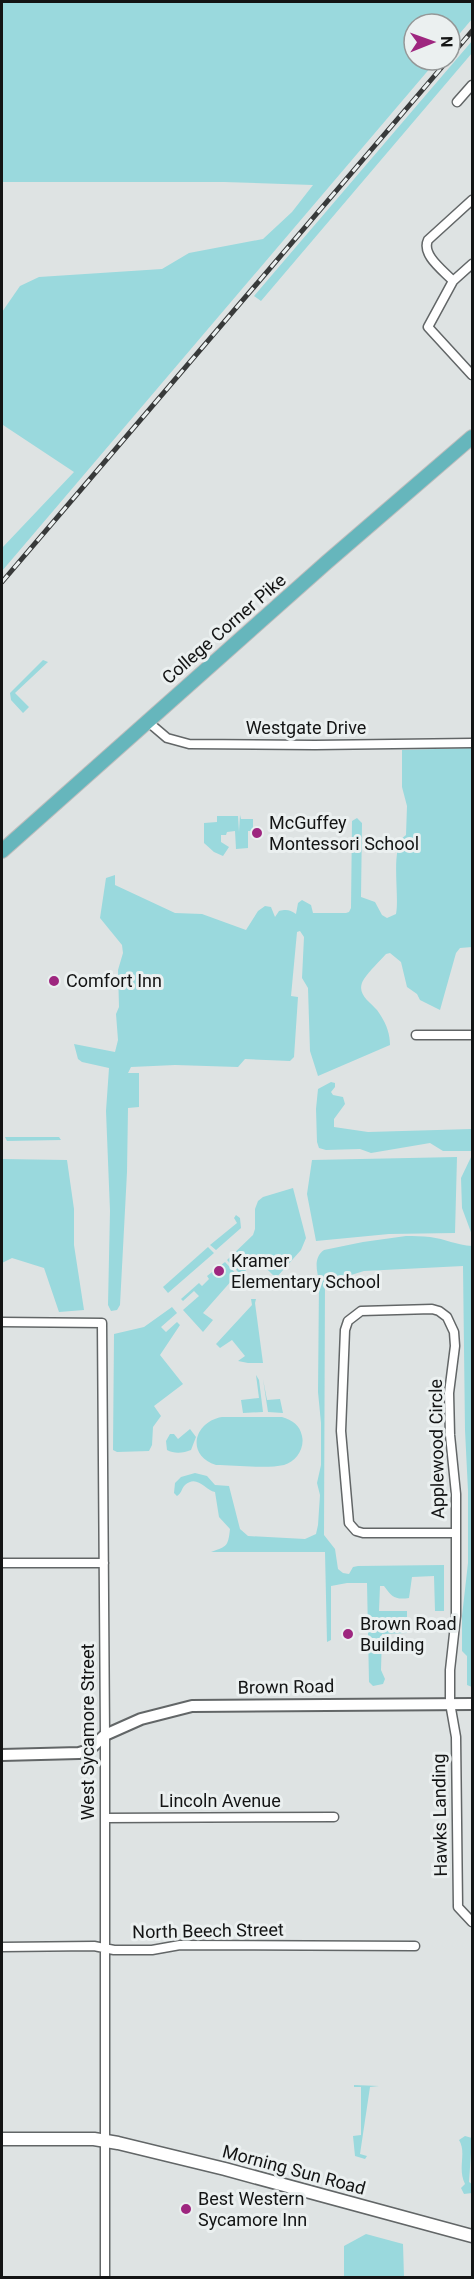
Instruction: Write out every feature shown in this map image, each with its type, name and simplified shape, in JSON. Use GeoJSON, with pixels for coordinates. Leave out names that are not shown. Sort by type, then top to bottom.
{"type":"FeatureCollection","features":[{"type":"Feature","properties":{"kind":"highway","name":"College Corner Pike"},"geometry":{"type":"LineString","coordinates":[[2,851],[472,437]]}},
{"type":"Feature","properties":{"kind":"main road","name":"Morning Sun Road"},"geometry":{"type":"LineString","coordinates":[[2,2139],[105,2141],[225,2169],[472,2236]]}},
{"type":"Feature","properties":{"kind":"street"},"geometry":{"type":"LineString","coordinates":[[457,102],[472,85]]}},
{"type":"Feature","properties":{"kind":"street"},"geometry":{"type":"LineString","coordinates":[[453,281],[427,252],[425,246],[428,240],[472,200]]}},
{"type":"Feature","properties":{"kind":"street"},"geometry":{"type":"LineString","coordinates":[[472,264],[453,281],[428,327],[472,375]]}},
{"type":"Feature","properties":{"kind":"street","name":"Westgate Drive"},"geometry":{"type":"LineString","coordinates":[[147,721],[167,738],[189,744],[472,743]]}},
{"type":"Feature","properties":{"kind":"street"},"geometry":{"type":"LineString","coordinates":[[416,1035],[472,1035]]}},
{"type":"Feature","properties":{"kind":"street","name":"Applewood Circle"},"geometry":{"type":"LineString","coordinates":[[450,1703],[451,1658],[456,1616],[456,1533],[456,1494],[450,1435],[449,1393],[455,1346],[452,1324],[439,1311],[432,1309],[361,1311],[348,1321],[344,1341],[341,1431],[349,1523],[356,1531],[363,1533],[456,1533]]}},
{"type":"Feature","properties":{"kind":"street","name":"West Sycamore Street"},"geometry":{"type":"LineString","coordinates":[[2,1322],[102,1323],[105,2277]]}},
{"type":"Feature","properties":{"kind":"street"},"geometry":{"type":"LineString","coordinates":[[2,1563],[104,1563]]}},
{"type":"Feature","properties":{"kind":"street","name":"Hawks Landing"},"geometry":{"type":"LineString","coordinates":[[450,1703],[456,1737],[458,1907],[472,1922]]}},
{"type":"Feature","properties":{"kind":"street","name":"Brown Road"},"geometry":{"type":"LineString","coordinates":[[2,1755],[78,1753],[88,1750],[105,1735],[141,1719],[192,1706],[472,1704]]}},
{"type":"Feature","properties":{"kind":"street","name":"Lincoln Avenue"},"geometry":{"type":"LineString","coordinates":[[105,1818],[334,1818]]}},
{"type":"Feature","properties":{"kind":"street","name":"North Beech Street"},"geometry":{"type":"LineString","coordinates":[[2,1947],[94,1946],[152,1950],[180,1946],[416,1946]]}},
{"type":"Feature","properties":{"kind":"shaded area"},"geometry":{"type":"Polygon","coordinates":[[[2,2],[472,2],[472,19],[462,31],[462,12],[402,12],[402,72],[427,72],[2,571],[2,548],[74,472],[3,425],[2,312],[20,286],[39,277],[162,269],[189,253],[263,239],[292,212],[313,185],[224,182],[2,182],[2,2]]]}},
{"type":"Feature","properties":{"kind":"shaded area"},"geometry":{"type":"Polygon","coordinates":[[[472,41],[472,53],[462,65],[462,53],[472,41]]]}},
{"type":"Feature","properties":{"kind":"shaded area"},"geometry":{"type":"Polygon","coordinates":[[[445,72],[456,72],[261,301],[254,296],[445,72]]]}},
{"type":"Feature","properties":{"kind":"shaded area"},"geometry":{"type":"Polygon","coordinates":[[[43,660],[48,662],[15,693],[29,707],[23,713],[11,700],[10,693],[43,660]]]}},
{"type":"Feature","properties":{"kind":"shaded area"},"geometry":{"type":"Polygon","coordinates":[[[472,748],[472,947],[460,948],[456,953],[440,1010],[420,1000],[417,994],[407,987],[401,962],[390,953],[386,954],[366,976],[361,988],[364,996],[385,1022],[390,1045],[318,1076],[310,1051],[308,988],[302,978],[304,937],[300,931],[297,932],[291,996],[298,997],[294,1057],[290,1061],[245,1059],[238,1067],[175,1065],[131,1067],[128,1073],[139,1073],[139,1107],[128,1108],[120,1305],[117,1310],[111,1311],[108,1305],[110,1211],[106,1111],[109,1068],[82,1062],[78,1059],[74,1044],[115,1052],[118,1040],[116,1014],[119,1007],[118,970],[123,953],[122,945],[100,918],[106,878],[115,875],[115,885],[175,913],[202,914],[246,930],[258,911],[265,906],[271,907],[275,917],[282,910],[296,914],[298,903],[302,900],[311,905],[313,913],[346,913],[351,908],[352,821],[357,818],[362,823],[361,897],[375,902],[382,915],[387,918],[396,914],[396,860],[401,841],[406,835],[407,806],[402,787],[402,750],[472,748]]]}},
{"type":"Feature","properties":{"kind":"shaded area"},"geometry":{"type":"Polygon","coordinates":[[[240,815],[241,819],[253,819],[253,831],[248,831],[248,848],[236,849],[235,831],[221,835],[221,842],[229,847],[223,856],[204,843],[204,823],[217,822],[217,816],[238,816],[239,832],[240,815]]]}},
{"type":"Feature","properties":{"kind":"shaded area"},"geometry":{"type":"Polygon","coordinates":[[[331,1082],[335,1083],[335,1087],[331,1092],[333,1095],[343,1097],[345,1104],[334,1119],[334,1127],[368,1132],[472,1129],[472,1151],[443,1151],[430,1143],[371,1153],[360,1149],[326,1150],[319,1148],[316,1109],[318,1089],[331,1082]]]}},
{"type":"Feature","properties":{"kind":"shaded area"},"geometry":{"type":"Polygon","coordinates":[[[5,1137],[59,1137],[61,1140],[7,1141],[5,1137]]]}},
{"type":"Feature","properties":{"kind":"shaded area"},"geometry":{"type":"Polygon","coordinates":[[[472,1155],[472,1235],[462,1208],[461,1178],[472,1155]]]}},
{"type":"Feature","properties":{"kind":"shaded area"},"geometry":{"type":"Polygon","coordinates":[[[457,1157],[455,1233],[389,1234],[316,1241],[307,1194],[312,1160],[457,1157]]]}},
{"type":"Feature","properties":{"kind":"shaded area"},"geometry":{"type":"Polygon","coordinates":[[[2,1159],[67,1160],[74,1209],[74,1245],[84,1310],[59,1312],[44,1268],[12,1258],[2,1263],[2,1159]]]}},
{"type":"Feature","properties":{"kind":"shaded area"},"geometry":{"type":"Polygon","coordinates":[[[293,1188],[306,1238],[301,1250],[276,1278],[259,1264],[251,1266],[241,1275],[227,1260],[253,1235],[255,1209],[258,1201],[263,1197],[293,1188]]]}},
{"type":"Feature","properties":{"kind":"shaded area"},"geometry":{"type":"Polygon","coordinates":[[[236,1215],[240,1218],[241,1228],[216,1250],[210,1245],[237,1223],[234,1218],[236,1215]]]}},
{"type":"Feature","properties":{"kind":"shaded area"},"geometry":{"type":"Polygon","coordinates":[[[406,1236],[430,1237],[472,1246],[472,1687],[467,1685],[467,1656],[462,1651],[462,1616],[468,1563],[463,1266],[364,1271],[325,1283],[324,1535],[335,1549],[338,1569],[349,1574],[353,1567],[358,1566],[444,1565],[444,1611],[435,1611],[434,1576],[412,1577],[409,1598],[394,1597],[384,1586],[380,1586],[379,1611],[407,1611],[407,1633],[382,1634],[381,1670],[385,1679],[383,1684],[373,1686],[369,1682],[367,1583],[331,1586],[331,1640],[327,1642],[325,1552],[211,1552],[226,1545],[230,1529],[219,1517],[215,1492],[193,1481],[185,1485],[177,1496],[174,1493],[175,1483],[181,1477],[195,1473],[207,1476],[215,1485],[229,1486],[240,1529],[248,1536],[305,1539],[316,1534],[320,1495],[317,1483],[321,1465],[317,1260],[324,1250],[406,1236]]]}},
{"type":"Feature","properties":{"kind":"shaded area"},"geometry":{"type":"Polygon","coordinates":[[[208,1247],[214,1253],[168,1293],[163,1287],[208,1247]]]}},
{"type":"Feature","properties":{"kind":"shaded area"},"geometry":{"type":"Polygon","coordinates":[[[225,1262],[239,1277],[236,1281],[233,1279],[203,1313],[213,1320],[203,1332],[183,1310],[199,1296],[194,1291],[183,1301],[181,1299],[199,1283],[202,1286],[209,1279],[207,1276],[225,1262]]]}},
{"type":"Feature","properties":{"kind":"shaded area"},"geometry":{"type":"Polygon","coordinates":[[[251,1299],[256,1299],[263,1363],[238,1361],[245,1356],[232,1340],[220,1348],[216,1344],[252,1305],[251,1299]]]}},
{"type":"Feature","properties":{"kind":"shaded area"},"geometry":{"type":"Polygon","coordinates":[[[172,1307],[177,1313],[161,1327],[166,1332],[177,1322],[180,1325],[160,1355],[183,1384],[154,1406],[161,1416],[153,1427],[152,1445],[149,1451],[117,1452],[113,1450],[114,1334],[144,1327],[172,1307]]]}},
{"type":"Feature","properties":{"kind":"shaded area"},"geometry":{"type":"Polygon","coordinates":[[[256,1375],[259,1380],[263,1412],[243,1413],[241,1400],[259,1398],[256,1375]]]}},
{"type":"Feature","properties":{"kind":"shaded area"},"geometry":{"type":"Polygon","coordinates":[[[263,1379],[267,1400],[280,1399],[283,1413],[268,1412],[263,1379]]]}},
{"type":"Feature","properties":{"kind":"shaded area"},"geometry":{"type":"Polygon","coordinates":[[[222,1417],[286,1418],[295,1423],[301,1432],[303,1441],[301,1450],[292,1461],[277,1466],[216,1465],[206,1461],[197,1447],[199,1432],[212,1420],[222,1417]]]}},
{"type":"Feature","properties":{"kind":"shaded area"},"geometry":{"type":"Polygon","coordinates":[[[190,1429],[196,1437],[191,1450],[179,1453],[167,1450],[166,1441],[170,1434],[174,1434],[178,1439],[190,1429]]]}},
{"type":"Feature","properties":{"kind":"shaded area"},"geometry":{"type":"Polygon","coordinates":[[[354,2085],[379,2086],[370,2087],[360,2154],[367,2156],[365,2159],[355,2156],[353,2136],[361,2135],[361,2087],[354,2087],[354,2085]]]}},
{"type":"Feature","properties":{"kind":"shaded area"},"geometry":{"type":"Polygon","coordinates":[[[465,2136],[472,2138],[469,2182],[472,2184],[472,2193],[464,2194],[461,2188],[465,2184],[459,2140],[465,2136]]]}},
{"type":"Feature","properties":{"kind":"shaded area"},"geometry":{"type":"Polygon","coordinates":[[[366,2234],[403,2244],[404,2277],[344,2277],[344,2246],[366,2234]]]}},
{"type":"Feature","properties":{"kind":"railway"},"geometry":{"type":"LineString","coordinates":[[462,43],[472,31]]}},
{"type":"Feature","properties":{"kind":"railway"},"geometry":{"type":"LineString","coordinates":[[2,582],[438,72]]}},
{"type":"Feature","properties":{"kind":"place","name":"McGuffey Montessori School"},"geometry":{"type":"Point","coordinates":[257,833]}},
{"type":"Feature","properties":{"kind":"place","name":"Comfort Inn"},"geometry":{"type":"Point","coordinates":[54,981]}},
{"type":"Feature","properties":{"kind":"place","name":"Kramer Elementary School"},"geometry":{"type":"Point","coordinates":[219,1271]}},
{"type":"Feature","properties":{"kind":"place","name":"Brown Road Building"},"geometry":{"type":"Point","coordinates":[348,1634]}},
{"type":"Feature","properties":{"kind":"place","name":"Best Western Sycamore Inn"},"geometry":{"type":"Point","coordinates":[186,2209]}}]}
